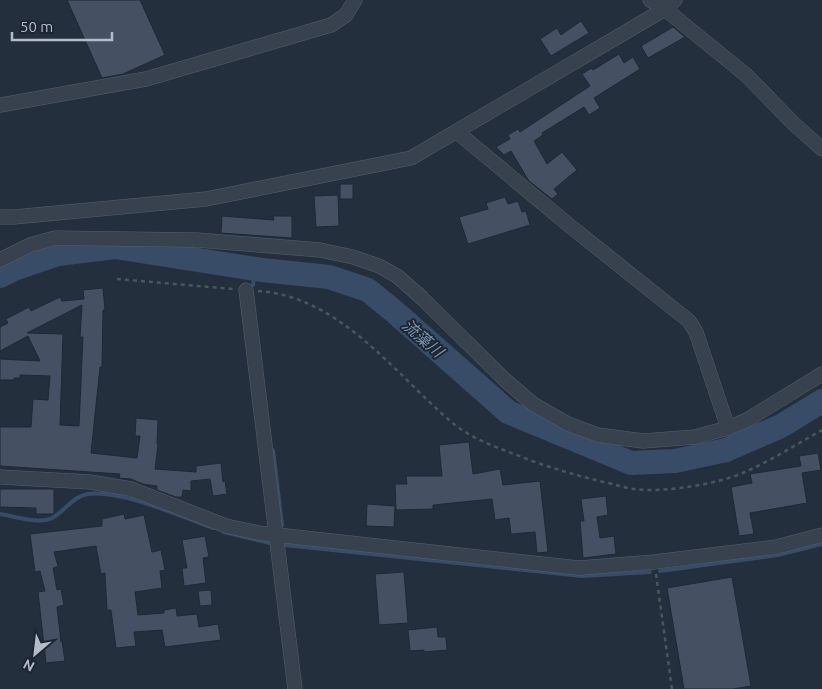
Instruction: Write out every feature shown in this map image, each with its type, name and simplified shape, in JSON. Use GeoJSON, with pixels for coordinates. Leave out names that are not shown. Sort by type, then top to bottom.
{"type":"FeatureCollection","features":[{"type":"Feature","properties":{"kind":"street"},"geometry":{"type":"LineString","coordinates":[[0,105],[146,79],[322,28],[332,25],[346,15],[355,0]]}},
{"type":"Feature","properties":{"kind":"street"},"geometry":{"type":"LineString","coordinates":[[650,0],[670,4],[822,149]]}},
{"type":"Feature","properties":{"kind":"street"},"geometry":{"type":"LineString","coordinates":[[0,217],[206,199],[417,155],[670,4]]}},
{"type":"Feature","properties":{"kind":"street"},"geometry":{"type":"LineString","coordinates":[[457,132],[570,226],[689,321],[696,332],[728,428]]}},
{"type":"Feature","properties":{"kind":"street"},"geometry":{"type":"LineString","coordinates":[[0,260],[30,245],[55,238],[197,240],[320,250],[353,257],[379,266],[397,276],[505,380],[533,404],[568,424],[598,435],[643,441],[695,437],[728,428],[747,420],[822,374]]}},
{"type":"Feature","properties":{"kind":"street"},"geometry":{"type":"LineString","coordinates":[[246,290],[295,689]]}},
{"type":"Feature","properties":{"kind":"street"},"geometry":{"type":"LineString","coordinates":[[0,477],[90,482],[132,489],[226,526],[277,543],[579,568],[654,562],[776,547],[822,535]]}},
{"type":"Feature","properties":{"kind":"path"},"geometry":{"type":"LineString","coordinates":[[117,279],[276,292],[313,305],[345,326],[380,354],[464,433],[565,473],[635,489],[708,484],[744,472],[822,430]]}},
{"type":"Feature","properties":{"kind":"path"},"geometry":{"type":"LineString","coordinates":[[654,562],[672,689]]}},
{"type":"Feature","properties":{"kind":"building"},"geometry":{"type":"Polygon","coordinates":[[[67,0],[140,0],[165,55],[123,74],[102,78],[67,0]]]}},
{"type":"Feature","properties":{"kind":"building"},"geometry":{"type":"Polygon","coordinates":[[[581,21],[589,33],[551,56],[540,39],[557,28],[561,35],[581,21]]]}},
{"type":"Feature","properties":{"kind":"building"},"geometry":{"type":"Polygon","coordinates":[[[673,27],[685,37],[648,58],[641,46],[673,27]]]}},
{"type":"Feature","properties":{"kind":"building"},"geometry":{"type":"Polygon","coordinates":[[[619,54],[624,63],[633,57],[640,69],[594,98],[600,108],[589,115],[584,107],[542,133],[543,135],[534,141],[547,164],[562,152],[577,170],[554,189],[558,194],[552,199],[529,181],[511,151],[504,155],[496,147],[510,139],[508,135],[518,129],[520,132],[590,86],[582,74],[592,68],[593,70],[619,54]]]}},
{"type":"Feature","properties":{"kind":"building"},"geometry":{"type":"Polygon","coordinates":[[[340,184],[353,184],[353,199],[340,199],[340,184]]]}},
{"type":"Feature","properties":{"kind":"building"},"geometry":{"type":"Polygon","coordinates":[[[338,195],[339,226],[316,227],[314,196],[338,195]]]}},
{"type":"Feature","properties":{"kind":"building"},"geometry":{"type":"Polygon","coordinates":[[[505,197],[508,204],[518,201],[522,212],[526,211],[530,225],[468,244],[459,217],[488,209],[486,203],[505,197]]]}},
{"type":"Feature","properties":{"kind":"building"},"geometry":{"type":"Polygon","coordinates":[[[222,216],[274,220],[273,216],[292,216],[292,238],[221,233],[222,216]]]}},
{"type":"Feature","properties":{"kind":"building"},"geometry":{"type":"Polygon","coordinates":[[[103,288],[105,310],[103,310],[102,367],[100,367],[91,453],[137,458],[140,436],[135,436],[136,418],[158,420],[158,445],[155,469],[196,472],[196,466],[221,463],[223,482],[225,481],[227,494],[213,496],[210,479],[191,481],[191,491],[183,490],[182,497],[176,497],[157,490],[157,486],[119,478],[120,474],[0,466],[0,427],[31,427],[33,399],[48,400],[50,376],[20,375],[20,378],[14,378],[14,380],[0,380],[0,359],[40,361],[28,336],[0,351],[0,327],[8,323],[6,319],[29,307],[31,311],[60,297],[62,301],[84,299],[83,290],[103,288]],[[82,305],[27,333],[63,334],[60,425],[79,426],[83,337],[80,337],[82,305]]]}},
{"type":"Feature","properties":{"kind":"building"},"geometry":{"type":"Polygon","coordinates":[[[469,442],[473,474],[500,469],[503,485],[540,481],[548,552],[537,553],[535,532],[511,534],[509,518],[495,520],[492,499],[433,505],[433,509],[396,510],[395,484],[407,484],[406,476],[442,476],[439,445],[469,442]]]}},
{"type":"Feature","properties":{"kind":"building"},"geometry":{"type":"Polygon","coordinates":[[[818,453],[821,470],[802,473],[807,503],[750,513],[754,534],[739,536],[731,487],[752,483],[750,474],[801,466],[799,456],[818,453]]]}},
{"type":"Feature","properties":{"kind":"building"},"geometry":{"type":"Polygon","coordinates":[[[0,489],[54,489],[54,514],[36,514],[36,508],[0,507],[0,489]]]}},
{"type":"Feature","properties":{"kind":"building"},"geometry":{"type":"Polygon","coordinates":[[[606,496],[608,515],[597,517],[600,538],[614,536],[616,554],[583,558],[580,521],[584,521],[581,499],[606,496]]]}},
{"type":"Feature","properties":{"kind":"building"},"geometry":{"type":"Polygon","coordinates":[[[367,504],[395,506],[394,527],[366,526],[367,504]]]}},
{"type":"Feature","properties":{"kind":"building"},"geometry":{"type":"Polygon","coordinates":[[[124,514],[125,519],[144,515],[152,552],[161,550],[165,570],[160,571],[162,588],[135,592],[138,615],[164,613],[164,610],[176,608],[177,616],[197,614],[199,627],[218,624],[221,640],[165,647],[162,630],[134,632],[136,646],[116,648],[111,610],[107,610],[105,573],[101,574],[96,546],[54,552],[58,566],[53,568],[57,590],[61,589],[64,605],[57,607],[65,661],[46,663],[38,592],[45,591],[40,571],[35,572],[30,534],[102,526],[102,519],[124,514]]]}},
{"type":"Feature","properties":{"kind":"building"},"geometry":{"type":"Polygon","coordinates":[[[205,536],[209,557],[203,558],[206,583],[184,586],[182,568],[187,568],[182,540],[205,536]]]}},
{"type":"Feature","properties":{"kind":"building"},"geometry":{"type":"Polygon","coordinates":[[[404,572],[408,623],[379,625],[375,574],[404,572]]]}},
{"type":"Feature","properties":{"kind":"building"},"geometry":{"type":"Polygon","coordinates":[[[732,577],[751,686],[733,689],[684,689],[667,588],[732,577]]]}},
{"type":"Feature","properties":{"kind":"building"},"geometry":{"type":"Polygon","coordinates":[[[211,590],[212,605],[200,606],[198,591],[211,590]]]}},
{"type":"Feature","properties":{"kind":"building"},"geometry":{"type":"Polygon","coordinates":[[[437,627],[438,637],[446,637],[447,650],[410,651],[408,630],[437,627]]]}},
{"type":"Feature","properties":{"kind":"waterway","name":"流藻川"},"geometry":{"type":"LineString","coordinates":[[0,276],[14,269],[58,254],[115,247],[262,270],[329,277],[368,290],[508,412],[631,463],[675,461],[726,450],[781,426],[822,401]]}},
{"type":"Feature","properties":{"kind":"waterway"},"geometry":{"type":"LineString","coordinates":[[253,285],[254,277],[262,270]]}},
{"type":"Feature","properties":{"kind":"waterway"},"geometry":{"type":"LineString","coordinates":[[273,450],[282,525]]}},
{"type":"Feature","properties":{"kind":"waterway"},"geometry":{"type":"LineString","coordinates":[[0,514],[39,521],[45,520],[55,517],[72,501],[82,495],[102,494],[151,505],[213,528]]}},
{"type":"Feature","properties":{"kind":"waterway"},"geometry":{"type":"LineString","coordinates":[[224,532],[274,544]]}},
{"type":"Feature","properties":{"kind":"waterway"},"geometry":{"type":"LineString","coordinates":[[660,571],[778,555],[822,544]]}},
{"type":"Feature","properties":{"kind":"waterway"},"geometry":{"type":"LineString","coordinates":[[285,545],[582,576],[650,572]]}}]}
